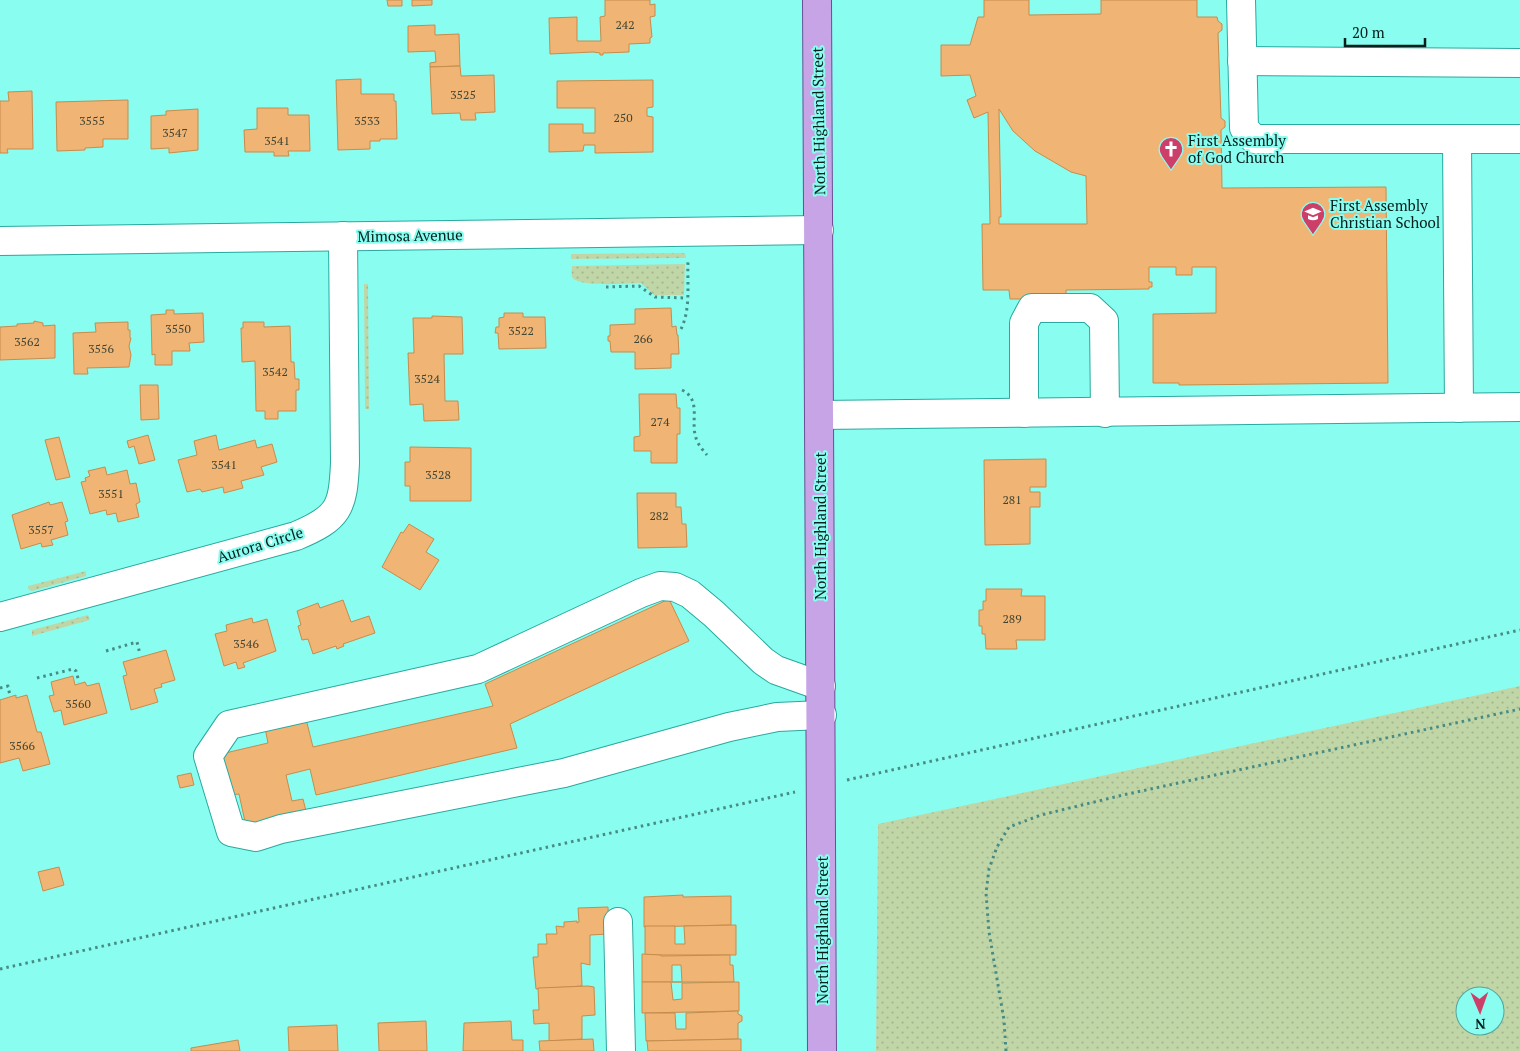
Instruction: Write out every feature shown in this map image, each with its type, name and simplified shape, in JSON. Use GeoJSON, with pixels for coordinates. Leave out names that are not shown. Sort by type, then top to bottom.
{"type":"FeatureCollection","features":[{"type":"Feature","properties":{"kind":"main road","name":"North Highland Street"},"geometry":{"type":"LineString","coordinates":[[817,0],[822,715],[822,1051]]}},
{"type":"Feature","properties":{"kind":"street"},"geometry":{"type":"LineString","coordinates":[[1241,0],[1244,128],[1254,139],[1520,139]]}},
{"type":"Feature","properties":{"kind":"street"},"geometry":{"type":"LineString","coordinates":[[1242,61],[1520,63]]}},
{"type":"Feature","properties":{"kind":"street"},"geometry":{"type":"LineString","coordinates":[[1457,139],[1459,408]]}},
{"type":"Feature","properties":{"kind":"street","name":"Mimosa Avenue"},"geometry":{"type":"LineString","coordinates":[[0,241],[819,230]]}},
{"type":"Feature","properties":{"kind":"street","name":"Aurora Circle"},"geometry":{"type":"LineString","coordinates":[[0,617],[296,536],[322,522],[337,509],[344,493],[345,463],[342,236]]}},
{"type":"Feature","properties":{"kind":"street"},"geometry":{"type":"LineString","coordinates":[[1024,413],[1024,323],[1032,308],[1090,308],[1104,321],[1105,413]]}},
{"type":"Feature","properties":{"kind":"street"},"geometry":{"type":"LineString","coordinates":[[820,415],[1520,407]]}},
{"type":"Feature","properties":{"kind":"street"},"geometry":{"type":"LineString","coordinates":[[821,686],[776,670],[763,661],[690,594],[675,587],[660,586],[641,593],[478,669],[229,724],[208,756],[231,832],[256,837],[280,829],[564,772],[729,727],[777,718],[822,715]]}},
{"type":"Feature","properties":{"kind":"street"},"geometry":{"type":"LineString","coordinates":[[618,922],[621,1051]]}},
{"type":"Feature","properties":{"kind":"path"},"geometry":{"type":"LineString","coordinates":[[681,329],[685,323],[688,261]]}},
{"type":"Feature","properties":{"kind":"path"},"geometry":{"type":"LineString","coordinates":[[606,287],[639,286],[655,297],[687,298]]}},
{"type":"Feature","properties":{"kind":"path"},"geometry":{"type":"LineString","coordinates":[[682,390],[688,393],[692,400],[695,408],[696,437],[700,447],[707,455]]}},
{"type":"Feature","properties":{"kind":"path"},"geometry":{"type":"LineString","coordinates":[[0,969],[1520,630]]}},
{"type":"Feature","properties":{"kind":"path"},"geometry":{"type":"LineString","coordinates":[[106,651],[137,642],[140,654]]}},
{"type":"Feature","properties":{"kind":"path"},"geometry":{"type":"LineString","coordinates":[[37,678],[73,670],[76,671],[79,682]]}},
{"type":"Feature","properties":{"kind":"path"},"geometry":{"type":"LineString","coordinates":[[0,688],[8,686],[10,696]]}},
{"type":"Feature","properties":{"kind":"path"},"geometry":{"type":"LineString","coordinates":[[1006,1051],[1004,1020],[989,932],[986,893],[988,868],[997,847],[1009,827],[1041,815],[1114,797],[1520,709]]}},
{"type":"Feature","properties":{"kind":"green space"},"geometry":{"type":"Polygon","coordinates":[[[685,253],[686,258],[571,259],[571,254],[685,253]]]}},
{"type":"Feature","properties":{"kind":"green space"},"geometry":{"type":"Polygon","coordinates":[[[685,264],[684,295],[654,295],[641,283],[593,284],[584,283],[572,277],[572,266],[685,264]]]}},
{"type":"Feature","properties":{"kind":"green space"},"geometry":{"type":"Polygon","coordinates":[[[364,284],[368,284],[369,409],[365,409],[364,284]]]}},
{"type":"Feature","properties":{"kind":"green space"},"geometry":{"type":"Polygon","coordinates":[[[86,571],[86,576],[32,591],[29,590],[28,586],[86,571]]]}},
{"type":"Feature","properties":{"kind":"green space"},"geometry":{"type":"Polygon","coordinates":[[[88,615],[90,620],[32,636],[32,630],[88,615]]]}},
{"type":"Feature","properties":{"kind":"green space"},"geometry":{"type":"Polygon","coordinates":[[[1520,686],[1520,1051],[876,1051],[878,824],[1520,686]]]}},
{"type":"Feature","properties":{"kind":"building"},"geometry":{"type":"Polygon","coordinates":[[[387,0],[402,0],[402,6],[388,6],[387,0]]]}},
{"type":"Feature","properties":{"kind":"building"},"geometry":{"type":"Polygon","coordinates":[[[412,0],[432,0],[432,5],[412,6],[412,0]]]}},
{"type":"Feature","properties":{"kind":"building"},"geometry":{"type":"Polygon","coordinates":[[[605,0],[650,0],[650,5],[655,4],[655,16],[650,17],[652,37],[650,38],[650,43],[629,44],[629,52],[603,53],[603,55],[593,52],[550,54],[549,18],[577,17],[577,41],[601,41],[600,17],[605,16],[605,0]]]}},
{"type":"Feature","properties":{"kind":"building"},"geometry":{"type":"Polygon","coordinates":[[[984,0],[1029,0],[1029,15],[1101,14],[1101,0],[1197,0],[1197,17],[1217,17],[1218,21],[1222,24],[1222,30],[1218,33],[1221,118],[1225,121],[1225,127],[1221,130],[1222,188],[1386,187],[1388,383],[1179,385],[1179,383],[1153,383],[1153,314],[1216,313],[1216,267],[1192,267],[1192,275],[1176,275],[1176,267],[1149,267],[1149,282],[1152,282],[1152,287],[1149,287],[1149,289],[1066,290],[1066,299],[1010,299],[1009,290],[983,290],[982,224],[990,224],[988,112],[974,118],[967,100],[976,96],[970,75],[941,76],[941,45],[970,45],[978,17],[984,17],[984,0]],[[999,109],[1001,217],[999,217],[999,224],[1087,224],[1086,176],[1071,172],[1035,151],[1013,131],[999,109]]]}},
{"type":"Feature","properties":{"kind":"building"},"geometry":{"type":"Polygon","coordinates":[[[435,25],[435,35],[459,34],[460,66],[430,67],[430,63],[436,62],[435,51],[408,52],[408,26],[435,25]]]}},
{"type":"Feature","properties":{"kind":"building"},"geometry":{"type":"Polygon","coordinates":[[[460,66],[461,76],[494,75],[495,112],[475,113],[476,120],[461,120],[460,113],[432,114],[430,67],[460,66]]]}},
{"type":"Feature","properties":{"kind":"building"},"geometry":{"type":"Polygon","coordinates":[[[361,79],[361,94],[394,94],[394,101],[396,101],[397,139],[370,141],[370,149],[338,150],[336,80],[361,79]]]}},
{"type":"Feature","properties":{"kind":"building"},"geometry":{"type":"Polygon","coordinates":[[[653,80],[653,107],[647,108],[647,116],[653,117],[653,152],[595,153],[595,145],[584,145],[583,151],[549,152],[549,124],[583,124],[583,133],[595,133],[595,108],[557,108],[557,81],[653,80]]]}},
{"type":"Feature","properties":{"kind":"building"},"geometry":{"type":"Polygon","coordinates":[[[32,91],[33,149],[7,149],[8,153],[0,153],[0,101],[9,101],[8,92],[32,91]]]}},
{"type":"Feature","properties":{"kind":"building"},"geometry":{"type":"Polygon","coordinates":[[[128,100],[128,139],[103,139],[103,147],[57,151],[56,102],[128,100]]]}},
{"type":"Feature","properties":{"kind":"building"},"geometry":{"type":"Polygon","coordinates":[[[257,108],[288,108],[288,115],[309,115],[310,151],[288,151],[289,156],[274,156],[274,152],[245,152],[244,130],[257,129],[257,108]]]}},
{"type":"Feature","properties":{"kind":"building"},"geometry":{"type":"Polygon","coordinates":[[[198,109],[198,150],[169,153],[169,148],[151,149],[151,116],[166,115],[166,111],[198,109]]]}},
{"type":"Feature","properties":{"kind":"building"},"geometry":{"type":"Polygon","coordinates":[[[671,308],[672,327],[676,326],[678,335],[679,354],[671,354],[671,368],[635,369],[635,352],[611,352],[610,341],[608,341],[610,325],[635,324],[635,309],[671,308]]]}},
{"type":"Feature","properties":{"kind":"building"},"geometry":{"type":"Polygon","coordinates":[[[166,310],[174,310],[174,314],[203,313],[204,342],[189,343],[190,351],[172,351],[172,365],[155,365],[155,354],[152,355],[151,315],[166,314],[166,310]]]}},
{"type":"Feature","properties":{"kind":"building"},"geometry":{"type":"Polygon","coordinates":[[[504,313],[523,313],[523,317],[545,317],[546,348],[499,349],[498,333],[495,333],[496,327],[499,327],[499,318],[504,317],[504,313]]]}},
{"type":"Feature","properties":{"kind":"building"},"geometry":{"type":"Polygon","coordinates":[[[432,316],[462,317],[463,354],[444,354],[445,401],[458,401],[459,420],[424,421],[423,404],[410,405],[408,353],[414,353],[413,318],[432,318],[432,316]]]}},
{"type":"Feature","properties":{"kind":"building"},"geometry":{"type":"Polygon","coordinates":[[[34,321],[43,323],[43,326],[55,325],[55,358],[0,360],[0,327],[34,323],[34,321]]]}},
{"type":"Feature","properties":{"kind":"building"},"geometry":{"type":"Polygon","coordinates":[[[128,322],[131,338],[129,367],[87,368],[88,374],[74,374],[73,333],[96,332],[95,323],[128,322]]]}},
{"type":"Feature","properties":{"kind":"building"},"geometry":{"type":"Polygon","coordinates":[[[243,322],[264,322],[264,327],[290,326],[291,362],[294,362],[295,379],[299,379],[299,390],[296,390],[296,411],[278,411],[278,419],[265,419],[265,411],[256,411],[255,361],[242,362],[241,328],[243,328],[243,322]]]}},
{"type":"Feature","properties":{"kind":"building"},"geometry":{"type":"Polygon","coordinates":[[[140,385],[158,385],[159,419],[141,420],[140,385]]]}},
{"type":"Feature","properties":{"kind":"building"},"geometry":{"type":"Polygon","coordinates":[[[639,394],[676,394],[677,408],[680,408],[680,434],[677,434],[677,463],[651,463],[651,451],[634,451],[634,437],[640,436],[639,394]]]}},
{"type":"Feature","properties":{"kind":"building"},"geometry":{"type":"Polygon","coordinates":[[[148,435],[155,460],[139,464],[134,446],[129,448],[127,441],[148,435]]]}},
{"type":"Feature","properties":{"kind":"building"},"geometry":{"type":"Polygon","coordinates":[[[216,435],[219,450],[255,440],[257,448],[272,444],[277,462],[261,467],[264,475],[241,481],[243,488],[224,493],[223,487],[202,492],[200,489],[187,492],[178,460],[197,455],[194,441],[216,435]]]}},
{"type":"Feature","properties":{"kind":"building"},"geometry":{"type":"Polygon","coordinates":[[[59,437],[70,477],[56,480],[45,440],[59,437]]]}},
{"type":"Feature","properties":{"kind":"building"},"geometry":{"type":"Polygon","coordinates":[[[410,447],[471,448],[471,501],[410,501],[410,486],[405,486],[405,462],[410,462],[410,447]]]}},
{"type":"Feature","properties":{"kind":"building"},"geometry":{"type":"Polygon","coordinates":[[[1046,459],[1046,487],[1030,487],[1030,492],[1040,492],[1040,507],[1030,507],[1030,544],[985,545],[984,460],[1046,459]]]}},
{"type":"Feature","properties":{"kind":"building"},"geometry":{"type":"Polygon","coordinates":[[[105,467],[107,475],[127,470],[130,484],[136,483],[140,502],[136,504],[139,517],[118,522],[116,513],[107,515],[106,510],[90,514],[81,482],[86,481],[85,478],[90,476],[88,471],[105,467]]]}},
{"type":"Feature","properties":{"kind":"building"},"geometry":{"type":"Polygon","coordinates":[[[637,493],[676,493],[676,507],[681,507],[682,524],[686,524],[687,547],[638,548],[637,493]]]}},
{"type":"Feature","properties":{"kind":"building"},"geometry":{"type":"Polygon","coordinates":[[[49,502],[50,505],[62,502],[68,521],[65,522],[68,535],[51,540],[53,545],[42,547],[41,543],[21,549],[12,515],[49,502]]]}},
{"type":"Feature","properties":{"kind":"building"},"geometry":{"type":"Polygon","coordinates":[[[409,524],[434,539],[426,552],[439,560],[420,590],[382,567],[401,532],[403,533],[409,524]]]}},
{"type":"Feature","properties":{"kind":"building"},"geometry":{"type":"Polygon","coordinates":[[[986,589],[1022,589],[1021,596],[1045,596],[1045,640],[1016,640],[1017,649],[986,649],[985,634],[982,634],[982,626],[979,626],[979,610],[983,610],[983,601],[986,601],[986,589]]]}},
{"type":"Feature","properties":{"kind":"building"},"geometry":{"type":"Polygon","coordinates":[[[669,599],[689,641],[510,724],[517,748],[316,795],[310,769],[286,775],[292,801],[303,799],[306,811],[247,831],[239,794],[230,795],[221,754],[268,743],[265,728],[306,719],[313,747],[493,706],[485,684],[669,599]]]}},
{"type":"Feature","properties":{"kind":"building"},"geometry":{"type":"Polygon","coordinates":[[[343,600],[351,622],[369,616],[375,633],[343,644],[344,646],[337,649],[336,646],[313,654],[308,639],[302,640],[298,626],[301,625],[297,611],[318,603],[320,608],[343,600]]]}},
{"type":"Feature","properties":{"kind":"building"},"geometry":{"type":"Polygon","coordinates":[[[252,618],[253,623],[267,619],[276,651],[243,663],[245,667],[238,669],[236,662],[224,666],[215,634],[227,631],[226,625],[252,618]]]}},
{"type":"Feature","properties":{"kind":"building"},"geometry":{"type":"Polygon","coordinates":[[[166,650],[175,680],[161,684],[162,687],[154,689],[158,702],[131,710],[123,676],[127,675],[123,662],[166,650]]]}},
{"type":"Feature","properties":{"kind":"building"},"geometry":{"type":"Polygon","coordinates":[[[73,676],[75,685],[85,682],[87,686],[99,683],[107,713],[64,725],[61,710],[54,712],[49,696],[54,695],[51,682],[73,676]]]}},
{"type":"Feature","properties":{"kind":"building"},"geometry":{"type":"Polygon","coordinates":[[[16,695],[16,698],[27,695],[37,732],[41,732],[50,764],[23,771],[19,758],[0,763],[0,700],[16,695]]]}},
{"type":"Feature","properties":{"kind":"building"},"geometry":{"type":"Polygon","coordinates":[[[191,773],[194,785],[180,788],[177,776],[191,773]]]}},
{"type":"Feature","properties":{"kind":"building"},"geometry":{"type":"Polygon","coordinates":[[[59,867],[64,885],[43,891],[38,872],[59,867]]]}},
{"type":"Feature","properties":{"kind":"building"},"geometry":{"type":"Polygon","coordinates":[[[683,895],[683,897],[731,896],[731,925],[644,927],[644,897],[683,895]]]}},
{"type":"Feature","properties":{"kind":"building"},"geometry":{"type":"Polygon","coordinates":[[[608,907],[609,934],[590,935],[590,965],[581,963],[582,986],[536,989],[533,957],[538,957],[538,944],[547,944],[546,934],[557,934],[556,926],[564,927],[564,922],[579,922],[578,908],[608,907]]]}},
{"type":"Feature","properties":{"kind":"building"},"geometry":{"type":"Polygon","coordinates":[[[736,925],[736,955],[645,955],[645,926],[675,926],[675,944],[685,944],[684,926],[736,925]]]}},
{"type":"Feature","properties":{"kind":"building"},"geometry":{"type":"Polygon","coordinates":[[[642,954],[661,956],[730,955],[730,965],[733,965],[734,982],[682,982],[681,965],[672,965],[672,982],[642,982],[642,954]]]}},
{"type":"Feature","properties":{"kind":"building"},"geometry":{"type":"Polygon","coordinates":[[[642,982],[671,982],[673,1000],[682,999],[682,983],[739,982],[739,1011],[642,1013],[642,982]]]}},
{"type":"Feature","properties":{"kind":"building"},"geometry":{"type":"Polygon","coordinates":[[[594,987],[595,1015],[582,1016],[582,1039],[549,1041],[549,1023],[534,1024],[533,1010],[539,1010],[538,988],[594,987]]]}},
{"type":"Feature","properties":{"kind":"building"},"geometry":{"type":"Polygon","coordinates":[[[738,1011],[738,1014],[742,1016],[742,1021],[738,1023],[738,1039],[646,1041],[645,1013],[675,1013],[676,1029],[686,1029],[686,1013],[738,1011]]]}},
{"type":"Feature","properties":{"kind":"building"},"geometry":{"type":"Polygon","coordinates":[[[426,1021],[427,1051],[379,1051],[378,1023],[426,1021]]]}},
{"type":"Feature","properties":{"kind":"building"},"geometry":{"type":"Polygon","coordinates":[[[511,1021],[512,1040],[523,1040],[523,1051],[463,1051],[464,1023],[511,1021]]]}},
{"type":"Feature","properties":{"kind":"building"},"geometry":{"type":"Polygon","coordinates":[[[337,1025],[338,1051],[289,1051],[288,1027],[337,1025]]]}},
{"type":"Feature","properties":{"kind":"building"},"geometry":{"type":"Polygon","coordinates":[[[593,1039],[594,1051],[540,1051],[539,1041],[593,1039]]]}},
{"type":"Feature","properties":{"kind":"building"},"geometry":{"type":"Polygon","coordinates":[[[741,1039],[741,1051],[648,1051],[647,1041],[741,1039]]]}},
{"type":"Feature","properties":{"kind":"building"},"geometry":{"type":"Polygon","coordinates":[[[238,1040],[240,1051],[191,1051],[191,1048],[238,1040]]]}},
{"type":"Feature","properties":{"kind":"place","name":"First Assembly of God Church"},"geometry":{"type":"Point","coordinates":[1171,170]}},
{"type":"Feature","properties":{"kind":"place","name":"First Assembly Christian School"},"geometry":{"type":"Point","coordinates":[1313,235]}}]}
